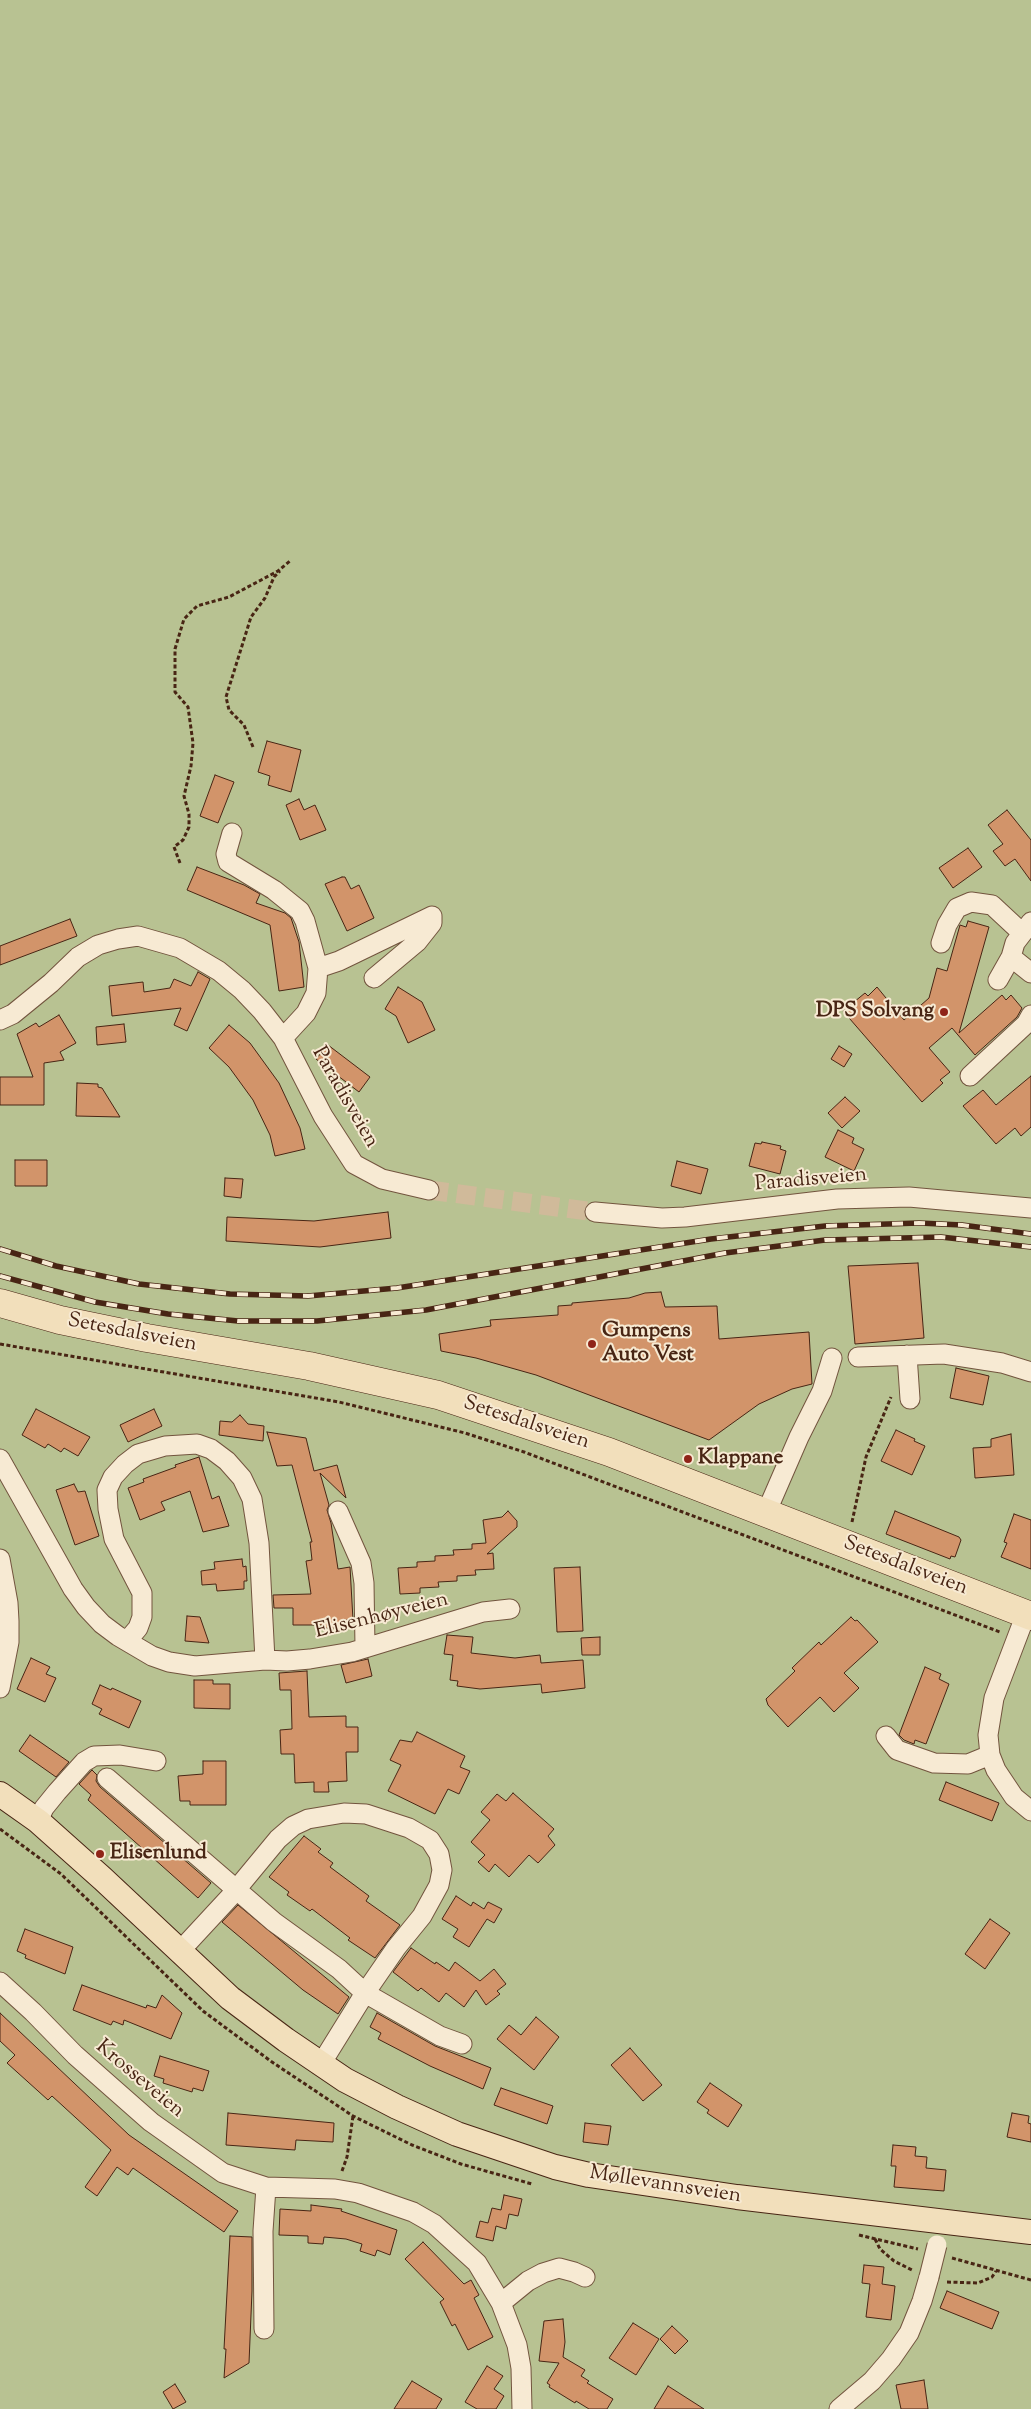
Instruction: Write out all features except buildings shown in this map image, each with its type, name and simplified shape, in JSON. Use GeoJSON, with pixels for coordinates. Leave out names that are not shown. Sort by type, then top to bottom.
{"type":"FeatureCollection","features":[{"type":"Feature","properties":{"kind":"highway","name":"Setesdalsveien"},"geometry":{"type":"LineString","coordinates":[[0,1304],[60,1320],[147,1338],[317,1368],[438,1395],[609,1452],[846,1544],[1025,1623]]}},
{"type":"Feature","properties":{"kind":"main road","name":"Møllevannsveien"},"geometry":{"type":"LineString","coordinates":[[0,1794],[38,1821],[230,1998],[321,2064],[397,2108],[457,2134],[555,2167],[661,2187],[1031,2232]]}},
{"type":"Feature","properties":{"kind":"street","name":"Paradisveien"},"geometry":{"type":"LineString","coordinates":[[232,833],[226,854],[228,862],[274,890],[300,911],[305,921],[318,968],[316,992],[306,1013],[283,1038]]}},
{"type":"Feature","properties":{"kind":"street"},"geometry":{"type":"LineString","coordinates":[[942,943],[947,926],[957,908],[972,902],[992,905],[1026,927],[1015,943],[1011,957],[998,980]]}},
{"type":"Feature","properties":{"kind":"street"},"geometry":{"type":"LineString","coordinates":[[318,968],[339,961],[427,916],[432,916],[432,923],[417,942],[374,978]]}},
{"type":"Feature","properties":{"kind":"street","name":"Paradisveien"},"geometry":{"type":"LineString","coordinates":[[0,1020],[21,1008],[78,957],[98,945],[138,936],[180,948],[219,971],[242,990],[283,1038],[323,1116],[354,1164],[382,1179],[429,1190]]}},
{"type":"Feature","properties":{"kind":"street"},"geometry":{"type":"LineString","coordinates":[[1011,957],[1031,973]]}},
{"type":"Feature","properties":{"kind":"street"},"geometry":{"type":"LineString","coordinates":[[970,1076],[1026,1024],[1031,1016]]}},
{"type":"Feature","properties":{"kind":"street","name":"Paradisveien"},"geometry":{"type":"LineString","coordinates":[[595,1212],[677,1217],[837,1199],[909,1197],[1031,1208]]}},
{"type":"Feature","properties":{"kind":"street"},"geometry":{"type":"LineString","coordinates":[[907,1354],[910,1399]]}},
{"type":"Feature","properties":{"kind":"street"},"geometry":{"type":"LineString","coordinates":[[858,1357],[907,1354],[972,1356],[1031,1372]]}},
{"type":"Feature","properties":{"kind":"street"},"geometry":{"type":"LineString","coordinates":[[766,1513],[799,1437],[822,1391],[832,1358]]}},
{"type":"Feature","properties":{"kind":"street"},"geometry":{"type":"LineString","coordinates":[[127,1641],[138,1628],[142,1617],[142,1593],[114,1539],[107,1490],[119,1470],[138,1454],[165,1446],[198,1444],[211,1449],[227,1461],[242,1478],[252,1499],[259,1543],[265,1660]]}},
{"type":"Feature","properties":{"kind":"street","name":"Elisenhøyveien"},"geometry":{"type":"LineString","coordinates":[[0,1459],[73,1589],[102,1624],[152,1656],[170,1662],[195,1666],[265,1660],[287,1661],[352,1652],[483,1612],[510,1609]]}},
{"type":"Feature","properties":{"kind":"street"},"geometry":{"type":"LineString","coordinates":[[338,1511],[357,1554],[364,1583],[365,1647]]}},
{"type":"Feature","properties":{"kind":"street"},"geometry":{"type":"LineString","coordinates":[[0,1559],[5,1581],[9,1621],[9,1642],[0,1688]]}},
{"type":"Feature","properties":{"kind":"street"},"geometry":{"type":"LineString","coordinates":[[1025,1623],[994,1698],[988,1735],[990,1755],[1004,1784],[1014,1797],[1031,1811]]}},
{"type":"Feature","properties":{"kind":"street"},"geometry":{"type":"LineString","coordinates":[[886,1736],[897,1750],[934,1763],[968,1764],[990,1755]]}},
{"type":"Feature","properties":{"kind":"street"},"geometry":{"type":"LineString","coordinates":[[38,1821],[44,1808],[57,1792],[84,1762],[94,1756],[120,1755],[156,1761]]}},
{"type":"Feature","properties":{"kind":"street"},"geometry":{"type":"LineString","coordinates":[[107,1778],[194,1855],[274,1922],[339,1969],[365,1993],[440,2036],[462,2044]]}},
{"type":"Feature","properties":{"kind":"street"},"geometry":{"type":"LineString","coordinates":[[180,1951],[278,1839],[292,1826],[308,1818],[344,1813],[366,1814],[403,1825],[430,1840],[439,1854],[442,1870],[439,1885],[422,1916],[396,1948],[365,1993],[321,2064]]}},
{"type":"Feature","properties":{"kind":"street","name":"Krosseveien"},"geometry":{"type":"LineString","coordinates":[[0,1982],[33,2012],[74,2055],[151,2122],[222,2172],[245,2182],[266,2187],[335,2189],[358,2193],[413,2212],[434,2224],[477,2263],[501,2303],[517,2345],[521,2368],[522,2409]]}},
{"type":"Feature","properties":{"kind":"street"},"geometry":{"type":"LineString","coordinates":[[264,2329],[263,2231],[266,2187]]}},
{"type":"Feature","properties":{"kind":"street"},"geometry":{"type":"LineString","coordinates":[[839,2409],[872,2381],[904,2339],[922,2302],[929,2277],[942,2251],[939,2221]]}},
{"type":"Feature","properties":{"kind":"street"},"geometry":{"type":"LineString","coordinates":[[501,2303],[528,2281],[543,2273],[559,2268],[585,2277]]}},
{"type":"Feature","properties":{"kind":"path"},"geometry":{"type":"LineString","coordinates":[[180,863],[174,847],[183,840],[189,827],[189,814],[184,796],[191,766],[193,743],[188,707],[175,692],[175,649],[184,619],[197,606],[229,598],[278,571],[290,561],[274,577],[265,598],[251,617],[226,697],[229,710],[244,725],[252,746]]}},
{"type":"Feature","properties":{"kind":"path"},"geometry":{"type":"LineString","coordinates":[[0,1344],[339,1402],[465,1433],[1025,1623]]}},
{"type":"Feature","properties":{"kind":"path"},"geometry":{"type":"LineString","coordinates":[[846,1544],[866,1457],[881,1417],[898,1383],[909,1378]]}},
{"type":"Feature","properties":{"kind":"path"},"geometry":{"type":"LineString","coordinates":[[335,2189],[347,2158],[353,2116]]}},
{"type":"Feature","properties":{"kind":"path"},"geometry":{"type":"LineString","coordinates":[[942,2251],[1031,2280]]}},
{"type":"Feature","properties":{"kind":"green space"},"geometry":{"type":"Polygon","coordinates":[[[0,0],[1031,0],[1031,2409],[0,2409],[0,0]]]}},
{"type":"Feature","properties":{"kind":"tunnel"},"geometry":{"type":"LineString","coordinates":[[429,1190],[595,1212]]}},
{"type":"Feature","properties":{"kind":"railway"},"geometry":{"type":"LineString","coordinates":[[0,1249],[56,1266],[139,1284],[230,1294],[308,1296],[397,1288],[711,1239],[825,1226],[919,1223],[962,1225],[1031,1234]]}},
{"type":"Feature","properties":{"kind":"railway"},"geometry":{"type":"LineString","coordinates":[[0,1276],[95,1302],[168,1314],[238,1321],[317,1321],[426,1310],[725,1253],[825,1240],[941,1237],[1031,1247]]}},
{"type":"Feature","properties":{"kind":"place","name":"DPS Solvang"},"geometry":{"type":"Point","coordinates":[944,1012]}},
{"type":"Feature","properties":{"kind":"place","name":"Gumpens Auto Vest"},"geometry":{"type":"Point","coordinates":[592,1344]}},
{"type":"Feature","properties":{"kind":"place","name":"Klappane"},"geometry":{"type":"Point","coordinates":[688,1459]}},
{"type":"Feature","properties":{"kind":"place","name":"Elisenlund"},"geometry":{"type":"Point","coordinates":[100,1854]}}]}
